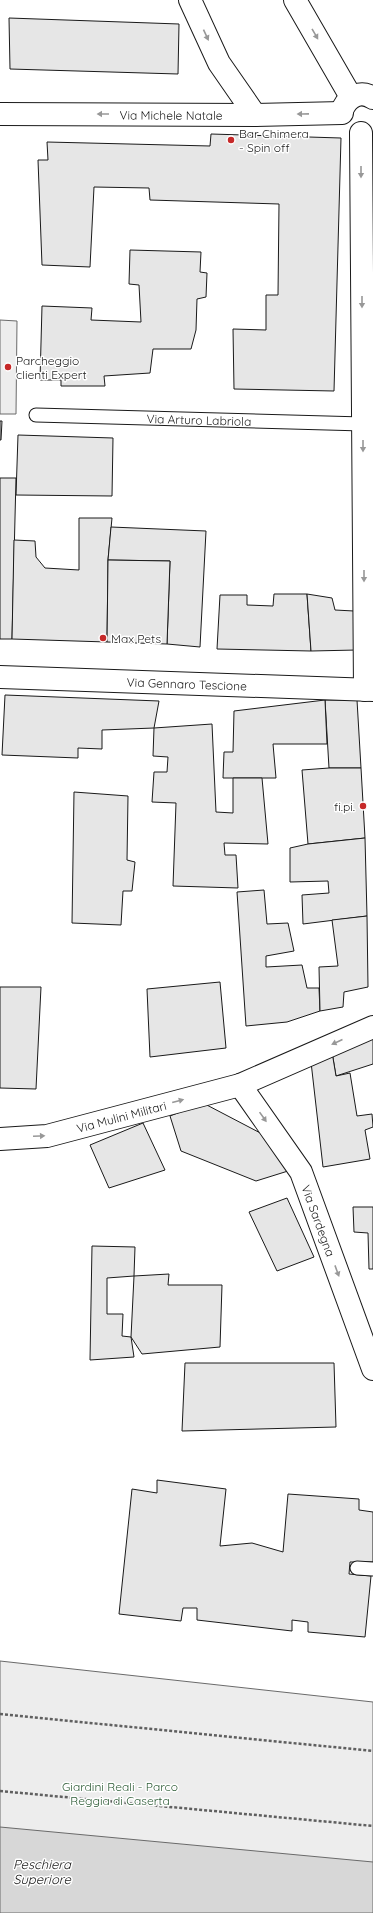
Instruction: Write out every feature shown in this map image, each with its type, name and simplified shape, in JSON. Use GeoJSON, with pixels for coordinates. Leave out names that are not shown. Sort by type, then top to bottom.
{"type":"FeatureCollection","features":[{"type":"Feature","properties":{"kind":"street"},"geometry":{"type":"LineString","coordinates":[[190,0],[219,63],[255,115]]}},
{"type":"Feature","properties":{"kind":"street"},"geometry":{"type":"LineString","coordinates":[[295,0],[347,105],[346,125],[355,133],[367,132],[363,424],[370,695]]}},
{"type":"Feature","properties":{"kind":"street","name":"Via Michele Natale"},"geometry":{"type":"LineString","coordinates":[[0,114],[255,115],[347,105],[363,94],[373,98]]}},
{"type":"Feature","properties":{"kind":"street","name":"Via Gennaro Tescione"},"geometry":{"type":"LineString","coordinates":[[0,677],[370,695]]}},
{"type":"Feature","properties":{"kind":"street","name":"Via Mulini Militari"},"geometry":{"type":"LineString","coordinates":[[0,1139],[47,1136],[240,1085],[373,1027]]}},
{"type":"Feature","properties":{"kind":"street","name":"Via Sardegna"},"geometry":{"type":"LineString","coordinates":[[240,1085],[301,1172],[373,1368]]}},
{"type":"Feature","properties":{"kind":"lane","name":"Via Arturo Labriola"},"geometry":{"type":"LineString","coordinates":[[36,415],[363,424]]}},
{"type":"Feature","properties":{"kind":"lane"},"geometry":{"type":"LineString","coordinates":[[357,1568],[373,1570]]}},
{"type":"Feature","properties":{"kind":"path"},"geometry":{"type":"LineString","coordinates":[[0,1714],[373,1751]]}},
{"type":"Feature","properties":{"kind":"path"},"geometry":{"type":"LineString","coordinates":[[0,1791],[373,1826]]}},
{"type":"Feature","properties":{"kind":"shaded area","name":"Parcheggio clienti Expert"},"geometry":{"type":"Polygon","coordinates":[[[0,320],[17,321],[16,414],[0,414],[0,320]]]}},
{"type":"Feature","properties":{"kind":"shaded area","name":"Giardini Reali - Parco Reggia di Caserta"},"geometry":{"type":"Polygon","coordinates":[[[0,1661],[373,1702],[373,1913],[0,1913],[0,1661]]]}},
{"type":"Feature","properties":{"kind":"water","name":"Peschiera Superiore"},"geometry":{"type":"Polygon","coordinates":[[[0,1827],[373,1862],[373,1913],[0,1913],[0,1827]]]}},
{"type":"Feature","properties":{"kind":"building"},"geometry":{"type":"Polygon","coordinates":[[[9,18],[179,24],[178,74],[10,69],[9,18]]]}},
{"type":"Feature","properties":{"kind":"building"},"geometry":{"type":"Polygon","coordinates":[[[211,134],[341,138],[334,391],[234,389],[233,329],[266,330],[266,295],[278,295],[279,204],[150,200],[149,188],[94,187],[90,267],[42,265],[38,160],[48,160],[47,142],[210,146],[211,134]]]}},
{"type":"Feature","properties":{"kind":"building"},"geometry":{"type":"Polygon","coordinates":[[[130,250],[201,252],[200,272],[207,273],[206,297],[197,299],[196,330],[191,349],[153,349],[150,373],[104,376],[105,386],[61,386],[61,380],[40,380],[42,306],[92,308],[91,320],[141,322],[139,285],[129,284],[130,250]]]}},
{"type":"Feature","properties":{"kind":"building"},"geometry":{"type":"Polygon","coordinates":[[[0,421],[2,421],[1,440],[0,440],[0,421]]]}},
{"type":"Feature","properties":{"kind":"building"},"geometry":{"type":"Polygon","coordinates":[[[18,435],[113,438],[112,496],[16,495],[18,435]]]}},
{"type":"Feature","properties":{"kind":"building"},"geometry":{"type":"Polygon","coordinates":[[[0,478],[16,478],[12,639],[0,639],[0,478]]]}},
{"type":"Feature","properties":{"kind":"building"},"geometry":{"type":"Polygon","coordinates":[[[79,518],[112,518],[108,560],[107,642],[12,639],[14,540],[35,541],[36,557],[45,568],[79,570],[79,518]]]}},
{"type":"Feature","properties":{"kind":"building"},"geometry":{"type":"Polygon","coordinates":[[[111,527],[206,531],[200,647],[167,644],[170,561],[108,560],[111,527]]]}},
{"type":"Feature","properties":{"kind":"building"},"geometry":{"type":"Polygon","coordinates":[[[108,560],[170,561],[167,644],[107,642],[108,560]]]}},
{"type":"Feature","properties":{"kind":"building"},"geometry":{"type":"Polygon","coordinates":[[[274,594],[307,594],[311,651],[217,649],[220,595],[247,595],[247,605],[273,606],[274,594]]]}},
{"type":"Feature","properties":{"kind":"building"},"geometry":{"type":"Polygon","coordinates":[[[307,594],[332,598],[335,610],[354,611],[357,650],[311,651],[307,594]]]}},
{"type":"Feature","properties":{"kind":"building"},"geometry":{"type":"Polygon","coordinates":[[[5,695],[159,701],[154,728],[102,730],[102,749],[78,748],[78,758],[2,755],[5,695]]]}},
{"type":"Feature","properties":{"kind":"building"},"geometry":{"type":"Polygon","coordinates":[[[325,700],[357,700],[361,768],[329,768],[325,700]]]}},
{"type":"Feature","properties":{"kind":"building"},"geometry":{"type":"Polygon","coordinates":[[[325,700],[327,744],[273,744],[276,778],[223,778],[224,752],[233,752],[234,711],[325,700]]]}},
{"type":"Feature","properties":{"kind":"building"},"geometry":{"type":"Polygon","coordinates":[[[212,724],[216,812],[233,813],[233,778],[262,778],[268,844],[224,843],[225,855],[236,855],[238,888],[173,886],[176,803],[152,802],[154,772],[167,772],[168,757],[153,756],[154,728],[212,724]]]}},
{"type":"Feature","properties":{"kind":"building"},"geometry":{"type":"Polygon","coordinates":[[[361,768],[365,838],[308,844],[302,770],[361,768]]]}},
{"type":"Feature","properties":{"kind":"building"},"geometry":{"type":"Polygon","coordinates":[[[74,792],[128,796],[127,860],[135,862],[132,891],[123,891],[121,925],[72,923],[74,792]]]}},
{"type":"Feature","properties":{"kind":"building"},"geometry":{"type":"Polygon","coordinates":[[[365,838],[367,916],[303,924],[302,895],[329,893],[328,881],[290,882],[290,848],[308,844],[365,838]]]}},
{"type":"Feature","properties":{"kind":"building"},"geometry":{"type":"Polygon","coordinates":[[[264,890],[267,924],[288,923],[294,951],[266,956],[266,967],[302,965],[307,988],[319,988],[320,1011],[287,1022],[246,1026],[237,892],[264,890]]]}},
{"type":"Feature","properties":{"kind":"building"},"geometry":{"type":"Polygon","coordinates":[[[367,916],[368,987],[344,992],[343,1007],[320,1011],[319,967],[338,966],[332,920],[367,916]]]}},
{"type":"Feature","properties":{"kind":"building"},"geometry":{"type":"Polygon","coordinates":[[[220,982],[226,1048],[150,1057],[147,989],[220,982]]]}},
{"type":"Feature","properties":{"kind":"building"},"geometry":{"type":"Polygon","coordinates":[[[0,987],[41,987],[36,1089],[0,1088],[0,987]]]}},
{"type":"Feature","properties":{"kind":"building"},"geometry":{"type":"Polygon","coordinates":[[[373,1037],[373,1064],[336,1076],[332,1052],[373,1037]]]}},
{"type":"Feature","properties":{"kind":"building"},"geometry":{"type":"Polygon","coordinates":[[[332,1052],[336,1076],[350,1073],[357,1116],[372,1114],[373,1127],[365,1130],[370,1159],[323,1167],[311,1062],[332,1052]]]}},
{"type":"Feature","properties":{"kind":"building"},"geometry":{"type":"Polygon","coordinates":[[[203,1103],[268,1137],[288,1171],[256,1181],[181,1151],[170,1116],[203,1103]]]}},
{"type":"Feature","properties":{"kind":"building"},"geometry":{"type":"Polygon","coordinates":[[[143,1123],[165,1170],[109,1188],[90,1145],[143,1123]]]}},
{"type":"Feature","properties":{"kind":"building"},"geometry":{"type":"Polygon","coordinates":[[[287,1198],[314,1257],[277,1271],[249,1212],[287,1198]]]}},
{"type":"Feature","properties":{"kind":"building"},"geometry":{"type":"Polygon","coordinates":[[[353,1207],[373,1207],[373,1269],[369,1269],[368,1233],[354,1232],[353,1207]]]}},
{"type":"Feature","properties":{"kind":"building"},"geometry":{"type":"Polygon","coordinates":[[[92,1246],[135,1247],[134,1276],[107,1278],[107,1314],[123,1314],[122,1336],[131,1337],[134,1357],[90,1360],[92,1246]]]}},
{"type":"Feature","properties":{"kind":"building"},"geometry":{"type":"Polygon","coordinates":[[[169,1274],[168,1285],[222,1285],[220,1347],[142,1354],[131,1337],[134,1276],[169,1274]]]}},
{"type":"Feature","properties":{"kind":"building"},"geometry":{"type":"Polygon","coordinates":[[[185,1363],[334,1363],[336,1427],[182,1431],[185,1363]]]}},
{"type":"Feature","properties":{"kind":"building"},"geometry":{"type":"Polygon","coordinates":[[[157,1480],[226,1489],[220,1546],[252,1543],[283,1552],[288,1494],[359,1499],[359,1510],[373,1512],[373,1562],[350,1562],[349,1574],[371,1576],[365,1637],[308,1632],[308,1622],[292,1620],[292,1631],[197,1620],[197,1608],[183,1608],[181,1621],[119,1614],[132,1489],[157,1493],[157,1480]]]}},
{"type":"Feature","properties":{"kind":"place","name":"Bar Chimera - Spin off"},"geometry":{"type":"Point","coordinates":[231,140]}},
{"type":"Feature","properties":{"kind":"place","name":"Parcheggio clienti Expert"},"geometry":{"type":"Point","coordinates":[8,367]}},
{"type":"Feature","properties":{"kind":"place","name":"Max Pets"},"geometry":{"type":"Point","coordinates":[103,638]}},
{"type":"Feature","properties":{"kind":"place","name":"fi.pi."},"geometry":{"type":"Point","coordinates":[363,806]}}]}
